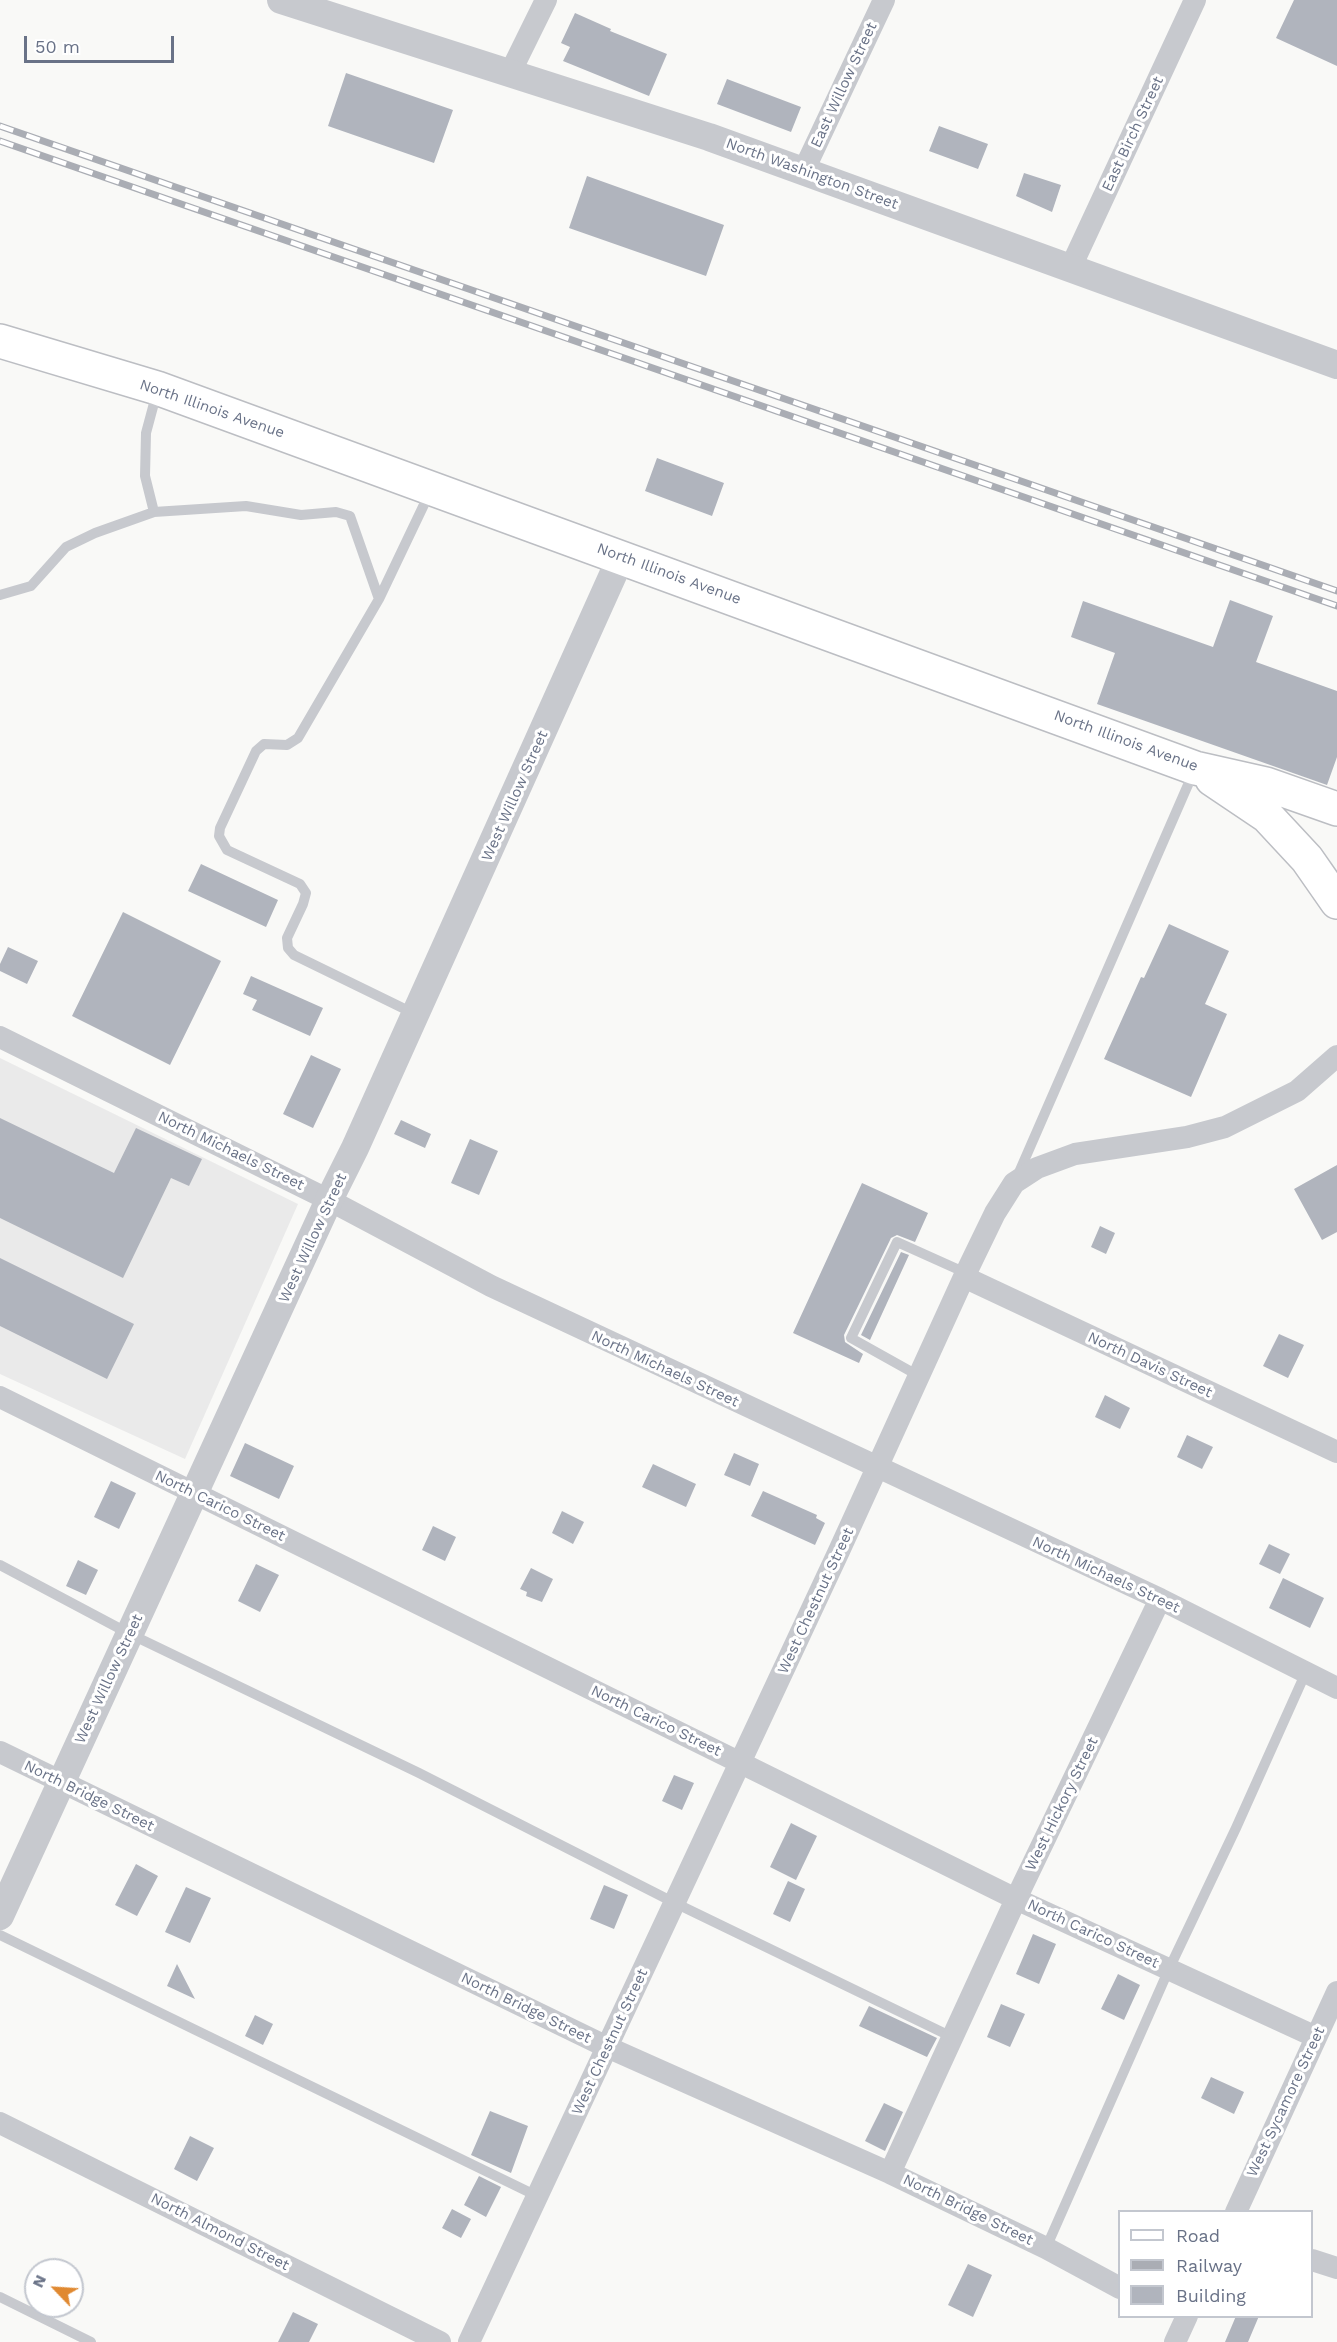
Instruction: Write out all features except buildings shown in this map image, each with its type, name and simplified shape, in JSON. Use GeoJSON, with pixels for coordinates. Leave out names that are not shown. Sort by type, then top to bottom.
{"type":"FeatureCollection","features":[{"type":"Feature","properties":{"kind":"main road","name":"North Illinois Avenue"},"geometry":{"type":"LineString","coordinates":[[0,342],[158,388],[1196,768],[1266,784],[1337,809]]}},
{"type":"Feature","properties":{"kind":"main road"},"geometry":{"type":"LineString","coordinates":[[1196,768],[1267,816],[1307,859],[1337,902]]}},
{"type":"Feature","properties":{"kind":"street","name":"North Washington Street"},"geometry":{"type":"LineString","coordinates":[[281,0],[804,170],[1337,365]]}},
{"type":"Feature","properties":{"kind":"street"},"geometry":{"type":"LineString","coordinates":[[510,73],[546,0]]}},
{"type":"Feature","properties":{"kind":"street","name":"East Willow Street"},"geometry":{"type":"LineString","coordinates":[[804,170],[884,0]]}},
{"type":"Feature","properties":{"kind":"street","name":"East Birch Street"},"geometry":{"type":"LineString","coordinates":[[1070,268],[1195,0]]}},
{"type":"Feature","properties":{"kind":"street","name":"West Willow Street"},"geometry":{"type":"LineString","coordinates":[[0,1916],[416,1015],[621,557]]}},
{"type":"Feature","properties":{"kind":"street","name":"North Michaels Street"},"geometry":{"type":"LineString","coordinates":[[0,1037],[329,1200],[491,1286],[1160,1599],[1337,1688]]}},
{"type":"Feature","properties":{"kind":"street","name":"West Chestnut Street"},"geometry":{"type":"LineString","coordinates":[[469,2342],[741,1763],[965,1275],[995,1213],[1014,1183],[1037,1168],[1075,1154],[1187,1137],[1225,1127],[1297,1091],[1337,1056]]}},
{"type":"Feature","properties":{"kind":"street","name":"North Davis Street"},"geometry":{"type":"LineString","coordinates":[[965,1275],[1337,1452]]}},
{"type":"Feature","properties":{"kind":"street","name":"North Carico Street"},"geometry":{"type":"LineString","coordinates":[[0,1397],[1016,1899],[1316,2037]]}},
{"type":"Feature","properties":{"kind":"street","name":"West Hickory Street"},"geometry":{"type":"LineString","coordinates":[[890,2173],[1016,1899],[1160,1599]]}},
{"type":"Feature","properties":{"kind":"street","name":"North Bridge Street"},"geometry":{"type":"LineString","coordinates":[[0,1752],[607,2047],[890,2173],[1046,2248],[1118,2287]]}},
{"type":"Feature","properties":{"kind":"street","name":"West Sycamore Street"},"geometry":{"type":"LineString","coordinates":[[1236,2210],[1337,1992]]}},
{"type":"Feature","properties":{"kind":"street","name":"North Almond Street"},"geometry":{"type":"LineString","coordinates":[[0,2123],[440,2342]]}},
{"type":"Feature","properties":{"kind":"street"},"geometry":{"type":"LineString","coordinates":[[1313,2261],[1337,2268]]}},
{"type":"Feature","properties":{"kind":"lane"},"geometry":{"type":"LineString","coordinates":[[154,512],[145,476],[146,433],[158,388]]}},
{"type":"Feature","properties":{"kind":"lane"},"geometry":{"type":"LineString","coordinates":[[416,1015],[294,955],[288,948],[287,938],[306,893],[300,885],[227,850],[219,836],[220,828],[256,751],[264,744],[287,745],[298,738],[379,599],[432,487]]}},
{"type":"Feature","properties":{"kind":"lane"},"geometry":{"type":"LineString","coordinates":[[0,595],[31,586],[66,547],[95,533],[154,512],[246,506],[301,515],[345,513],[354,522],[379,599]]}},
{"type":"Feature","properties":{"kind":"lane"},"geometry":{"type":"LineString","coordinates":[[1014,1183],[1196,768]]}},
{"type":"Feature","properties":{"kind":"lane"},"geometry":{"type":"LineString","coordinates":[[919,1376],[851,1338],[897,1242],[965,1275]]}},
{"type":"Feature","properties":{"kind":"lane"},"geometry":{"type":"LineString","coordinates":[[0,1565],[130,1634],[419,1773],[675,1903],[952,2037]]}},
{"type":"Feature","properties":{"kind":"lane"},"geometry":{"type":"LineString","coordinates":[[1046,2248],[1169,1969],[1306,1672]]}},
{"type":"Feature","properties":{"kind":"lane"},"geometry":{"type":"LineString","coordinates":[[0,1935],[537,2196]]}},
{"type":"Feature","properties":{"kind":"lane"},"geometry":{"type":"LineString","coordinates":[[0,2297],[91,2342]]}},
{"type":"Feature","properties":{"kind":"shaded area"},"geometry":{"type":"Polygon","coordinates":[[[0,1058],[298,1204],[185,1459],[0,1374],[0,1058]]]}},
{"type":"Feature","properties":{"kind":"railway"},"geometry":{"type":"LineString","coordinates":[[0,126],[1337,591]]}},
{"type":"Feature","properties":{"kind":"railway"},"geometry":{"type":"LineString","coordinates":[[0,141],[1337,606]]}}]}
